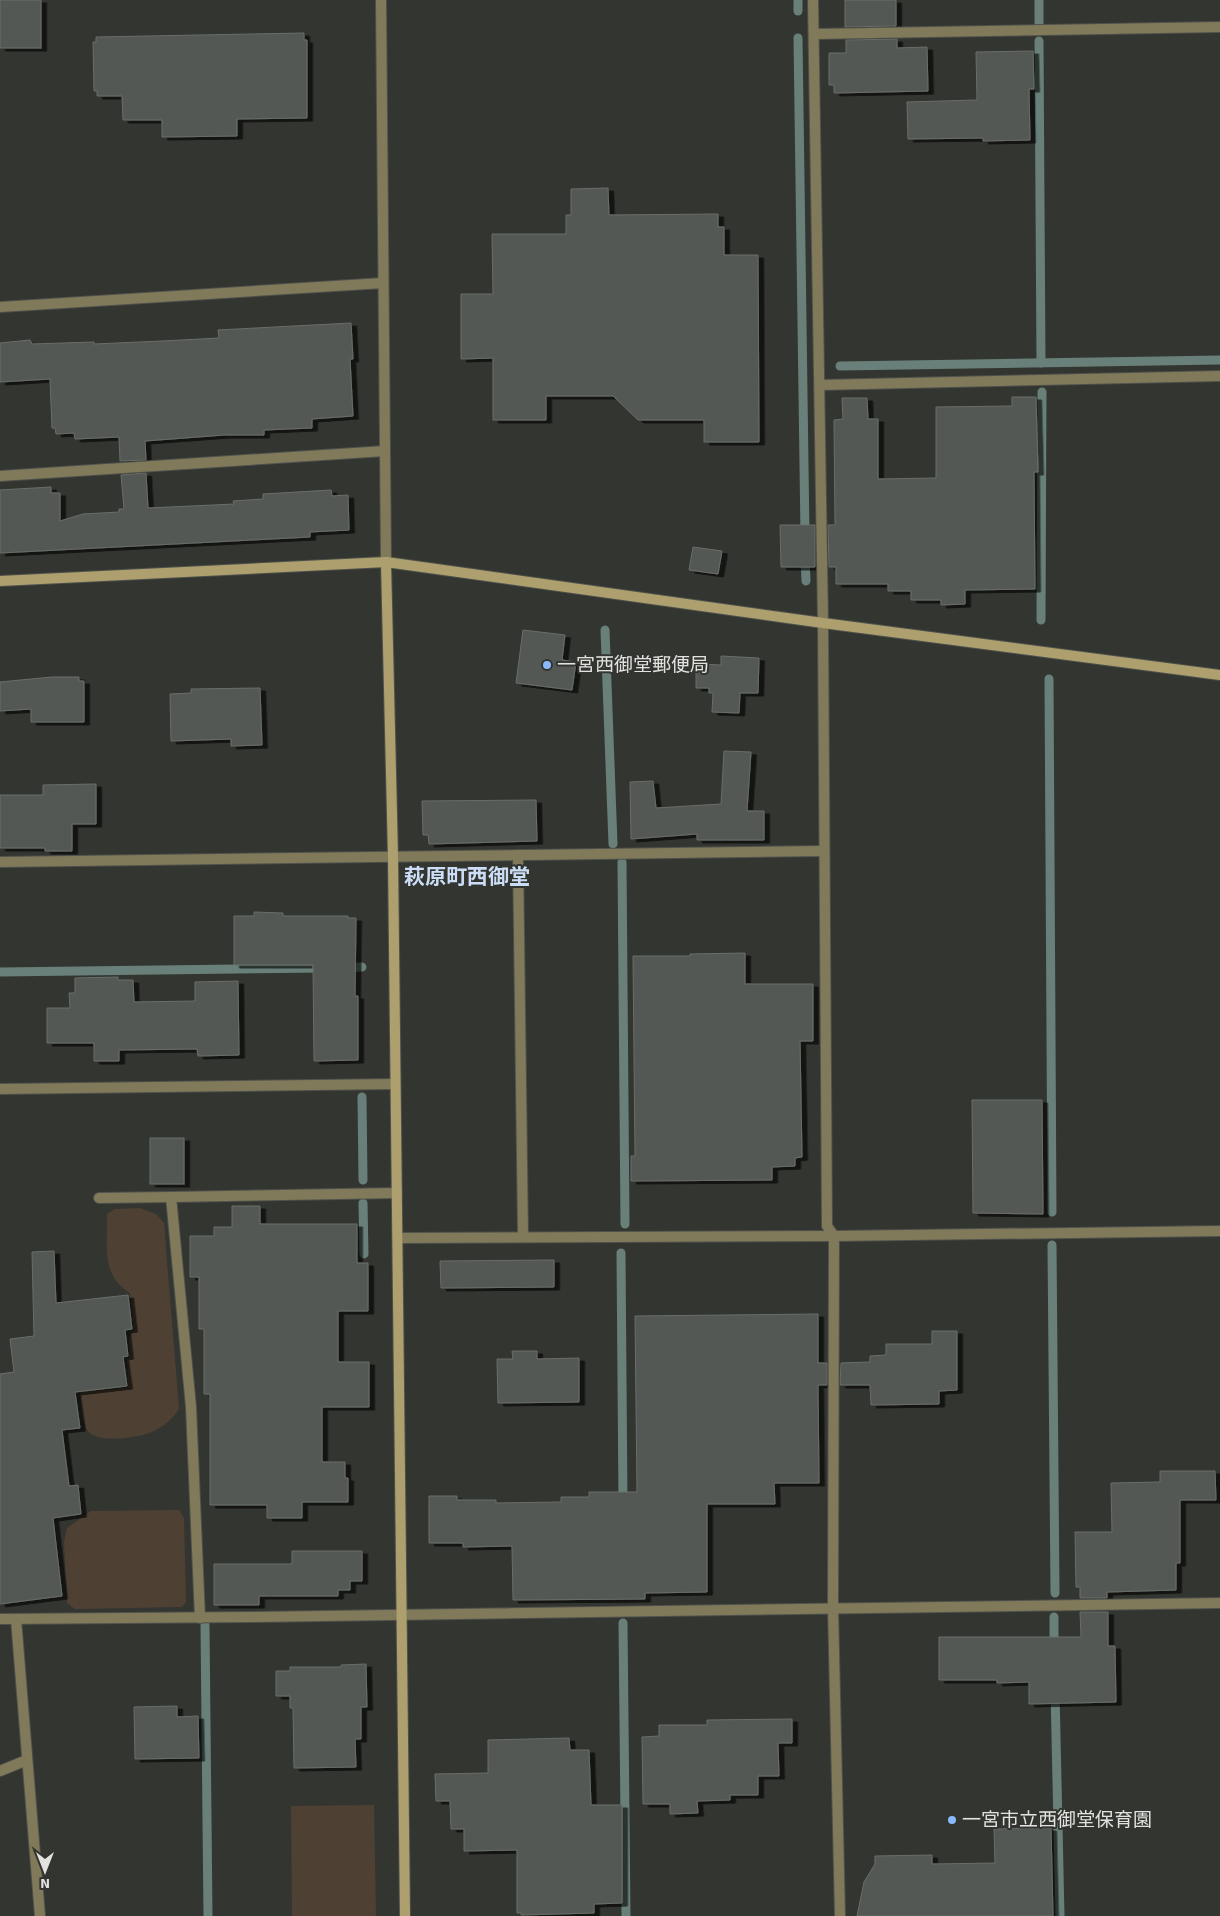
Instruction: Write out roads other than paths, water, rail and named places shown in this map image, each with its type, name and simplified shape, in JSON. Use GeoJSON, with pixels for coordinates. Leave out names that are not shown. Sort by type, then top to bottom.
{"type":"FeatureCollection","features":[{"type":"Feature","properties":{"kind":"street"},"geometry":{"type":"LineString","coordinates":[[381,0],[386,562],[393,857],[405,1916]]}},
{"type":"Feature","properties":{"kind":"street"},"geometry":{"type":"LineString","coordinates":[[814,0],[823,623],[826,1226],[834,1236],[833,1608],[840,1916]]}},
{"type":"Feature","properties":{"kind":"street"},"geometry":{"type":"LineString","coordinates":[[814,34],[1220,27]]}},
{"type":"Feature","properties":{"kind":"street"},"geometry":{"type":"LineString","coordinates":[[0,307],[383,283]]}},
{"type":"Feature","properties":{"kind":"street"},"geometry":{"type":"LineString","coordinates":[[820,385],[1220,376]]}},
{"type":"Feature","properties":{"kind":"street"},"geometry":{"type":"LineString","coordinates":[[0,476],[385,452]]}},
{"type":"Feature","properties":{"kind":"street"},"geometry":{"type":"LineString","coordinates":[[0,581],[386,562],[823,623],[1220,675]]}},
{"type":"Feature","properties":{"kind":"street"},"geometry":{"type":"LineString","coordinates":[[0,862],[518,854],[824,852]]}},
{"type":"Feature","properties":{"kind":"street"},"geometry":{"type":"LineString","coordinates":[[518,854],[523,1237]]}},
{"type":"Feature","properties":{"kind":"street"},"geometry":{"type":"LineString","coordinates":[[0,1089],[396,1084]]}},
{"type":"Feature","properties":{"kind":"street"},"geometry":{"type":"LineString","coordinates":[[98,1198],[397,1193]]}},
{"type":"Feature","properties":{"kind":"street"},"geometry":{"type":"LineString","coordinates":[[171,1197],[191,1408],[200,1618]]}},
{"type":"Feature","properties":{"kind":"street"},"geometry":{"type":"LineString","coordinates":[[398,1238],[834,1236],[1220,1231]]}},
{"type":"Feature","properties":{"kind":"street"},"geometry":{"type":"LineString","coordinates":[[0,1619],[200,1618],[1220,1603]]}},
{"type":"Feature","properties":{"kind":"street"},"geometry":{"type":"LineString","coordinates":[[16,1619],[40,1916]]}},
{"type":"Feature","properties":{"kind":"street"},"geometry":{"type":"LineString","coordinates":[[0,1771],[28,1760]]}},
{"type":"Feature","properties":{"kind":"waterway"},"geometry":{"type":"LineString","coordinates":[[798,0],[798,11]]}},
{"type":"Feature","properties":{"kind":"waterway"},"geometry":{"type":"LineString","coordinates":[[1039,0],[1039,23]]}},
{"type":"Feature","properties":{"kind":"waterway"},"geometry":{"type":"LineString","coordinates":[[798,38],[805,536]]}},
{"type":"Feature","properties":{"kind":"waterway"},"geometry":{"type":"LineString","coordinates":[[1039,41],[1041,363]]}},
{"type":"Feature","properties":{"kind":"waterway"},"geometry":{"type":"LineString","coordinates":[[840,366],[1220,360]]}},
{"type":"Feature","properties":{"kind":"waterway"},"geometry":{"type":"LineString","coordinates":[[1041,620],[1042,392]]}},
{"type":"Feature","properties":{"kind":"waterway"},"geometry":{"type":"LineString","coordinates":[[805,556],[806,581]]}},
{"type":"Feature","properties":{"kind":"waterway"},"geometry":{"type":"LineString","coordinates":[[605,630],[613,844]]}},
{"type":"Feature","properties":{"kind":"waterway"},"geometry":{"type":"LineString","coordinates":[[1049,679],[1052,1212]]}},
{"type":"Feature","properties":{"kind":"waterway"},"geometry":{"type":"LineString","coordinates":[[622,862],[625,1224]]}},
{"type":"Feature","properties":{"kind":"waterway"},"geometry":{"type":"LineString","coordinates":[[345,968],[362,967]]}},
{"type":"Feature","properties":{"kind":"waterway"},"geometry":{"type":"LineString","coordinates":[[0,972],[325,968]]}},
{"type":"Feature","properties":{"kind":"waterway"},"geometry":{"type":"LineString","coordinates":[[362,1097],[363,1180]]}},
{"type":"Feature","properties":{"kind":"waterway"},"geometry":{"type":"LineString","coordinates":[[363,1203],[364,1254]]}},
{"type":"Feature","properties":{"kind":"waterway"},"geometry":{"type":"LineString","coordinates":[[1052,1245],[1055,1593]]}},
{"type":"Feature","properties":{"kind":"waterway"},"geometry":{"type":"LineString","coordinates":[[621,1253],[623,1504]]}},
{"type":"Feature","properties":{"kind":"waterway"},"geometry":{"type":"LineString","coordinates":[[1054,1617],[1054,1648]]}},
{"type":"Feature","properties":{"kind":"waterway"},"geometry":{"type":"LineString","coordinates":[[623,1623],[626,1916]]}},
{"type":"Feature","properties":{"kind":"waterway"},"geometry":{"type":"LineString","coordinates":[[205,1625],[208,1916]]}},
{"type":"Feature","properties":{"kind":"waterway"},"geometry":{"type":"LineString","coordinates":[[1055,1691],[1060,1916]]}},
{"type":"Feature","properties":{"kind":"place","name":"一宮西御堂郵便局"},"geometry":{"type":"Point","coordinates":[547,665]}},
{"type":"Feature","properties":{"kind":"place","name":"一宮市立西御堂保育園"},"geometry":{"type":"Point","coordinates":[952,1820]}},
{"type":"Feature","properties":{"kind":"district","name":"萩原町西御堂"},"geometry":{"type":"Point","coordinates":[467,877]}}]}
